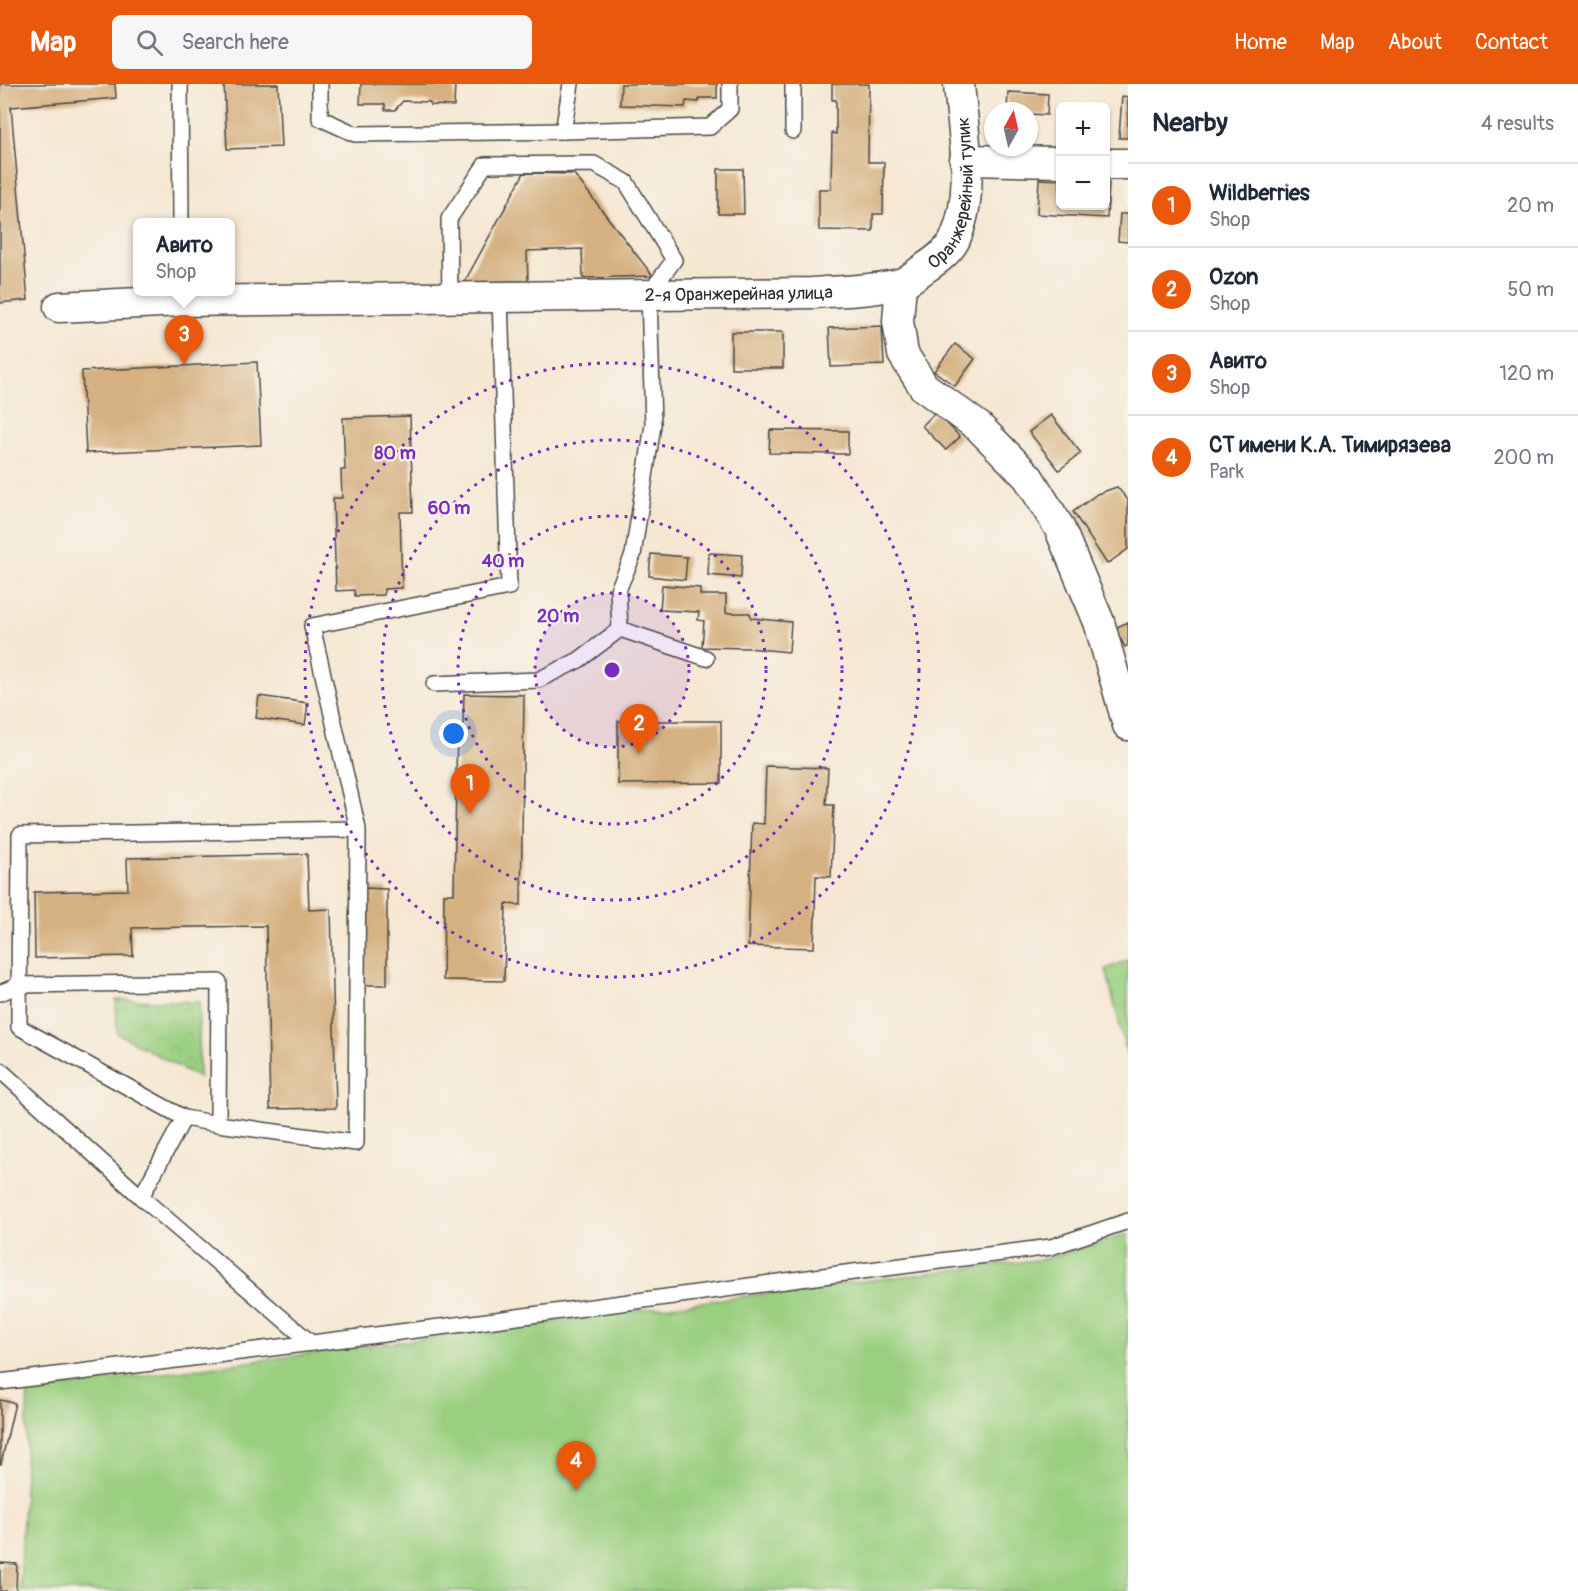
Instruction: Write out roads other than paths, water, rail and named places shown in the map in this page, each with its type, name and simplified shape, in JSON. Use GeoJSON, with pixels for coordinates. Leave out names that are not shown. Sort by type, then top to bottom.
{"type":"FeatureCollection","features":[{"type":"Feature","properties":{"kind":"street","name":"Оранжерейный тупик"},"geometry":{"type":"LineString","coordinates":[[902,284],[937,260],[954,240],[964,208],[965,160],[958,84]]}},
{"type":"Feature","properties":{"kind":"street"},"geometry":{"type":"LineString","coordinates":[[965,160],[1056,162]]}},
{"type":"Feature","properties":{"kind":"street"},"geometry":{"type":"LineString","coordinates":[[1110,164],[1128,164]]}},
{"type":"Feature","properties":{"kind":"street"},"geometry":{"type":"LineString","coordinates":[[902,284],[898,321],[903,354],[924,387],[979,426],[1028,477],[1059,527],[1099,622],[1128,725]]}},
{"type":"Feature","properties":{"kind":"street","name":"2-я Оранжерейная улица"},"geometry":{"type":"LineString","coordinates":[[59,307],[181,296],[450,298],[812,292],[868,289],[902,284]]}},
{"type":"Feature","properties":{"kind":"lane"},"geometry":{"type":"LineString","coordinates":[[180,84],[180,218]]}},
{"type":"Feature","properties":{"kind":"lane"},"geometry":{"type":"LineString","coordinates":[[320,84],[320,118],[355,134],[710,127],[730,109],[730,84]]}},
{"type":"Feature","properties":{"kind":"lane"},"geometry":{"type":"LineString","coordinates":[[563,131],[571,84]]}},
{"type":"Feature","properties":{"kind":"lane"},"geometry":{"type":"LineString","coordinates":[[793,84],[793,131]]}},
{"type":"Feature","properties":{"kind":"lane"},"geometry":{"type":"LineString","coordinates":[[450,298],[449,219],[485,165],[594,164],[626,182],[674,260],[649,294],[652,425],[633,555],[618,590],[620,629]]}},
{"type":"Feature","properties":{"kind":"lane"},"geometry":{"type":"LineString","coordinates":[[358,829],[20,835],[19,1027],[184,1118],[356,1143],[358,829],[312,626],[509,587],[500,297]]}},
{"type":"Feature","properties":{"kind":"lane"},"geometry":{"type":"LineString","coordinates":[[620,629],[706,658]]}},
{"type":"Feature","properties":{"kind":"lane"},"geometry":{"type":"LineString","coordinates":[[434,684],[538,680],[579,660],[620,629]]}},
{"type":"Feature","properties":{"kind":"lane"},"geometry":{"type":"LineString","coordinates":[[0,993],[19,985],[219,982],[218,1124]]}},
{"type":"Feature","properties":{"kind":"lane"},"geometry":{"type":"LineString","coordinates":[[0,1070],[141,1197],[311,1343]]}},
{"type":"Feature","properties":{"kind":"lane"},"geometry":{"type":"LineString","coordinates":[[141,1197],[184,1118]]}},
{"type":"Feature","properties":{"kind":"lane"},"geometry":{"type":"LineString","coordinates":[[0,1382],[1051,1247],[1128,1222]]}},
{"type":"Feature","properties":{"kind":"place","name":"Авито"},"geometry":{"type":"Point","coordinates":[184,365]}},
{"type":"Feature","properties":{"kind":"place","name":"Ozon"},"geometry":{"type":"Point","coordinates":[639,754]}},
{"type":"Feature","properties":{"kind":"place","name":"Wildberries"},"geometry":{"type":"Point","coordinates":[470,814]}},
{"type":"Feature","properties":{"kind":"place","name":"СТ имени К.А. Тимирязева"},"geometry":{"type":"Point","coordinates":[576,1491]}}]}
